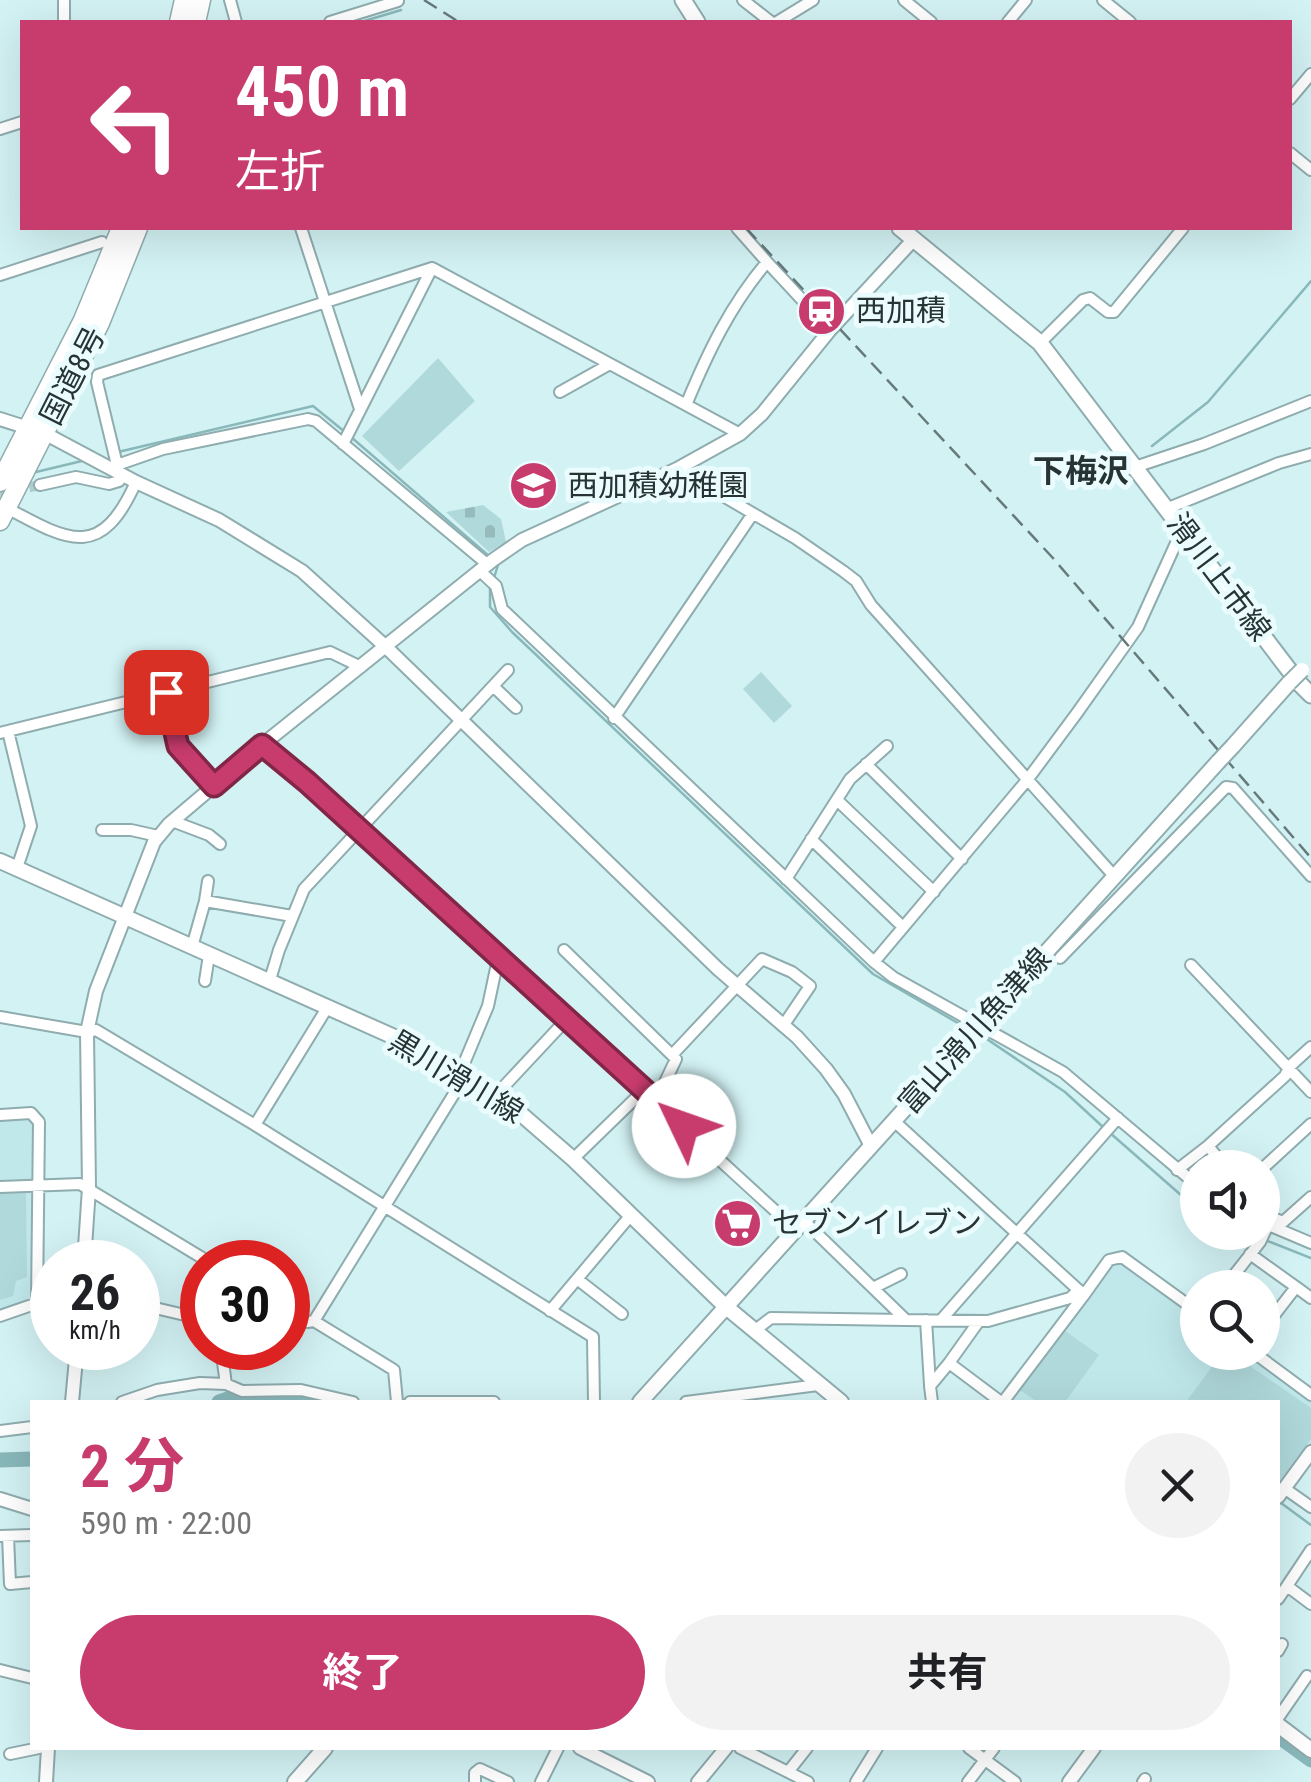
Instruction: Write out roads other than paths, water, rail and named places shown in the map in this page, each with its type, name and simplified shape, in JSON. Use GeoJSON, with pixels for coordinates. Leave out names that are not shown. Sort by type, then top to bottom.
{"type":"FeatureCollection","features":[{"type":"Feature","properties":{"kind":"highway","name":"国道8号"},"geometry":{"type":"LineString","coordinates":[[3,515],[120,230]]}},
{"type":"Feature","properties":{"kind":"highway","name":"国道8号"},"geometry":{"type":"LineString","coordinates":[[0,482],[100,323],[137,230]]}},
{"type":"Feature","properties":{"kind":"main road","name":"滑川上市線"},"geometry":{"type":"LineString","coordinates":[[902,230],[1040,344],[1290,670]]}},
{"type":"Feature","properties":{"kind":"main road","name":"富山滑川魚津線"},"geometry":{"type":"LineString","coordinates":[[642,1400],[1311,660]]}},
{"type":"Feature","properties":{"kind":"main road","name":"黒川滑川線"},"geometry":{"type":"LineString","coordinates":[[0,860],[410,1044],[462,1074],[573,1160],[724,1306],[837,1400]]}},
{"type":"Feature","properties":{"kind":"main road"},"geometry":{"type":"LineString","coordinates":[[1280,1724],[1311,1750]]}},
{"type":"Feature","properties":{"kind":"main road"},"geometry":{"type":"LineString","coordinates":[[294,1782],[323,1750]]}},
{"type":"Feature","properties":{"kind":"street"},"geometry":{"type":"LineString","coordinates":[[743,0],[771,20]]}},
{"type":"Feature","properties":{"kind":"street"},"geometry":{"type":"LineString","coordinates":[[778,20],[813,0]]}},
{"type":"Feature","properties":{"kind":"street"},"geometry":{"type":"LineString","coordinates":[[904,0],[929,20]]}},
{"type":"Feature","properties":{"kind":"street"},"geometry":{"type":"LineString","coordinates":[[1010,20],[1026,0]]}},
{"type":"Feature","properties":{"kind":"street"},"geometry":{"type":"LineString","coordinates":[[1102,0],[1127,20]]}},
{"type":"Feature","properties":{"kind":"street"},"geometry":{"type":"LineString","coordinates":[[336,20],[398,1]]}},
{"type":"Feature","properties":{"kind":"street"},"geometry":{"type":"LineString","coordinates":[[1292,97],[1311,74]]}},
{"type":"Feature","properties":{"kind":"street"},"geometry":{"type":"LineString","coordinates":[[302,230],[360,409]]}},
{"type":"Feature","properties":{"kind":"street"},"geometry":{"type":"LineString","coordinates":[[739,230],[830,330]]}},
{"type":"Feature","properties":{"kind":"street"},"geometry":{"type":"LineString","coordinates":[[1040,344],[1083,300],[1090,298],[1108,312],[1114,312],[1181,230]]}},
{"type":"Feature","properties":{"kind":"street"},"geometry":{"type":"LineString","coordinates":[[85,1240],[87,1032],[96,991],[145,858],[158,836],[262,745],[522,540],[677,468],[740,434],[762,414],[830,330],[914,240]]}},
{"type":"Feature","properties":{"kind":"street"},"geometry":{"type":"LineString","coordinates":[[0,275],[102,242]]}},
{"type":"Feature","properties":{"kind":"street"},"geometry":{"type":"LineString","coordinates":[[686,406],[738,296],[767,262]]}},
{"type":"Feature","properties":{"kind":"street"},"geometry":{"type":"LineString","coordinates":[[344,444],[432,268]]}},
{"type":"Feature","properties":{"kind":"street"},"geometry":{"type":"LineString","coordinates":[[3,515],[74,538],[110,526],[122,512],[123,473],[96,382],[98,375],[432,268],[740,434]]}},
{"type":"Feature","properties":{"kind":"street"},"geometry":{"type":"LineString","coordinates":[[560,392],[610,364]]}},
{"type":"Feature","properties":{"kind":"street"},"geometry":{"type":"LineString","coordinates":[[1134,467],[1204,444],[1311,400]]}},
{"type":"Feature","properties":{"kind":"street"},"geometry":{"type":"LineString","coordinates":[[0,419],[36,430],[219,520],[302,571],[826,1069],[871,1146]]}},
{"type":"Feature","properties":{"kind":"street"},"geometry":{"type":"LineString","coordinates":[[40,485],[76,476],[109,484],[163,450],[308,419],[316,421],[483,567],[496,586],[502,609],[874,962],[893,977],[1063,1072],[1180,1172]]}},
{"type":"Feature","properties":{"kind":"street"},"geometry":{"type":"LineString","coordinates":[[1166,509],[1311,454]]}},
{"type":"Feature","properties":{"kind":"street"},"geometry":{"type":"LineString","coordinates":[[677,468],[795,538],[856,581],[871,605],[1115,876]]}},
{"type":"Feature","properties":{"kind":"street"},"geometry":{"type":"LineString","coordinates":[[614,718],[752,515]]}},
{"type":"Feature","properties":{"kind":"street"},"geometry":{"type":"LineString","coordinates":[[874,962],[1028,780],[1138,627],[1182,530]]}},
{"type":"Feature","properties":{"kind":"street"},"geometry":{"type":"LineString","coordinates":[[17,868],[31,826],[4,732],[330,652],[362,667]]}},
{"type":"Feature","properties":{"kind":"street"},"geometry":{"type":"LineString","coordinates":[[270,983],[304,889],[508,670]]}},
{"type":"Feature","properties":{"kind":"street"},"geometry":{"type":"LineString","coordinates":[[493,686],[516,708]]}},
{"type":"Feature","properties":{"kind":"street"},"geometry":{"type":"LineString","coordinates":[[166,692],[178,746],[214,786]]}},
{"type":"Feature","properties":{"kind":"street"},"geometry":{"type":"LineString","coordinates":[[262,745],[656,1102],[906,1320]]}},
{"type":"Feature","properties":{"kind":"street"},"geometry":{"type":"LineString","coordinates":[[786,879],[850,780],[887,746]]}},
{"type":"Feature","properties":{"kind":"street"},"geometry":{"type":"LineString","coordinates":[[866,764],[962,858]]}},
{"type":"Feature","properties":{"kind":"street"},"geometry":{"type":"LineString","coordinates":[[1060,958],[1226,787],[1233,788],[1311,876]]}},
{"type":"Feature","properties":{"kind":"street"},"geometry":{"type":"LineString","coordinates":[[837,800],[934,892]]}},
{"type":"Feature","properties":{"kind":"street"},"geometry":{"type":"LineString","coordinates":[[172,821],[210,835],[220,844]]}},
{"type":"Feature","properties":{"kind":"street"},"geometry":{"type":"LineString","coordinates":[[102,830],[158,836]]}},
{"type":"Feature","properties":{"kind":"street"},"geometry":{"type":"LineString","coordinates":[[812,839],[904,927]]}},
{"type":"Feature","properties":{"kind":"street"},"geometry":{"type":"LineString","coordinates":[[192,948],[208,881]]}},
{"type":"Feature","properties":{"kind":"street"},"geometry":{"type":"LineString","coordinates":[[205,900],[292,916]]}},
{"type":"Feature","properties":{"kind":"street"},"geometry":{"type":"LineString","coordinates":[[564,950],[673,1054],[676,1060],[656,1102]]}},
{"type":"Feature","properties":{"kind":"street"},"geometry":{"type":"LineString","coordinates":[[204,982],[209,956]]}},
{"type":"Feature","properties":{"kind":"street"},"geometry":{"type":"LineString","coordinates":[[314,1321],[462,1074],[488,1006],[498,959]]}},
{"type":"Feature","properties":{"kind":"street"},"geometry":{"type":"LineString","coordinates":[[673,1054],[762,960],[792,972],[810,986],[783,1026]]}},
{"type":"Feature","properties":{"kind":"street"},"geometry":{"type":"LineString","coordinates":[[1191,964],[1311,1092]]}},
{"type":"Feature","properties":{"kind":"street"},"geometry":{"type":"LineString","coordinates":[[254,1126],[327,1008]]}},
{"type":"Feature","properties":{"kind":"street"},"geometry":{"type":"LineString","coordinates":[[0,1017],[87,1032],[96,1030],[593,1337],[594,1400]]}},
{"type":"Feature","properties":{"kind":"street"},"geometry":{"type":"LineString","coordinates":[[495,1096],[566,1020]]}},
{"type":"Feature","properties":{"kind":"street"},"geometry":{"type":"LineString","coordinates":[[1177,1170],[1285,1076],[1311,1047]]}},
{"type":"Feature","properties":{"kind":"street"},"geometry":{"type":"LineString","coordinates":[[573,1160],[644,1090]]}},
{"type":"Feature","properties":{"kind":"street"},"geometry":{"type":"LineString","coordinates":[[0,1114],[31,1113],[39,1122],[37,1240]]}},
{"type":"Feature","properties":{"kind":"street"},"geometry":{"type":"LineString","coordinates":[[941,1320],[1118,1118]]}},
{"type":"Feature","properties":{"kind":"street"},"geometry":{"type":"LineString","coordinates":[[894,1120],[1081,1293]]}},
{"type":"Feature","properties":{"kind":"street"},"geometry":{"type":"LineString","coordinates":[[1280,1152],[1311,1124]]}},
{"type":"Feature","properties":{"kind":"street"},"geometry":{"type":"LineString","coordinates":[[1208,1146],[1211,1150]]}},
{"type":"Feature","properties":{"kind":"street"},"geometry":{"type":"LineString","coordinates":[[0,1188],[80,1184],[180,1244]]}},
{"type":"Feature","properties":{"kind":"street"},"geometry":{"type":"LineString","coordinates":[[1280,1221],[1311,1197]]}},
{"type":"Feature","properties":{"kind":"street"},"geometry":{"type":"LineString","coordinates":[[550,1311],[630,1215]]}},
{"type":"Feature","properties":{"kind":"street"},"geometry":{"type":"LineString","coordinates":[[1280,1231],[1311,1244]]}},
{"type":"Feature","properties":{"kind":"street"},"geometry":{"type":"LineString","coordinates":[[1238,1270],[1252,1250]]}},
{"type":"Feature","properties":{"kind":"street"},"geometry":{"type":"LineString","coordinates":[[1250,1254],[1311,1298]]}},
{"type":"Feature","properties":{"kind":"street"},"geometry":{"type":"LineString","coordinates":[[1003,1400],[1109,1260],[1122,1257],[1180,1299]]}},
{"type":"Feature","properties":{"kind":"street"},"geometry":{"type":"LineString","coordinates":[[873,1288],[901,1274]]}},
{"type":"Feature","properties":{"kind":"street"},"geometry":{"type":"LineString","coordinates":[[576,1280],[622,1314]]}},
{"type":"Feature","properties":{"kind":"street"},"geometry":{"type":"LineString","coordinates":[[1280,1308],[1296,1287]]}},
{"type":"Feature","properties":{"kind":"street"},"geometry":{"type":"LineString","coordinates":[[754,1332],[771,1318],[979,1322],[1081,1293]]}},
{"type":"Feature","properties":{"kind":"street"},"geometry":{"type":"LineString","coordinates":[[0,1316],[30,1305]]}},
{"type":"Feature","properties":{"kind":"street"},"geometry":{"type":"LineString","coordinates":[[926,1320],[932,1400]]}},
{"type":"Feature","properties":{"kind":"street"},"geometry":{"type":"LineString","coordinates":[[310,1322],[394,1370],[398,1400]]}},
{"type":"Feature","properties":{"kind":"street"},"geometry":{"type":"LineString","coordinates":[[930,1386],[979,1322]]}},
{"type":"Feature","properties":{"kind":"street"},"geometry":{"type":"LineString","coordinates":[[950,1363],[999,1400]]}},
{"type":"Feature","properties":{"kind":"street"},"geometry":{"type":"LineString","coordinates":[[72,1400],[75,1370]]}},
{"type":"Feature","properties":{"kind":"street"},"geometry":{"type":"LineString","coordinates":[[224,1370],[226,1384]]}},
{"type":"Feature","properties":{"kind":"street"},"geometry":{"type":"LineString","coordinates":[[1277,1370],[1311,1395]]}},
{"type":"Feature","properties":{"kind":"street"},"geometry":{"type":"LineString","coordinates":[[128,1400],[156,1390],[200,1383],[226,1384],[242,1397],[301,1390],[345,1400]]}},
{"type":"Feature","properties":{"kind":"street"},"geometry":{"type":"LineString","coordinates":[[702,1400],[818,1385]]}},
{"type":"Feature","properties":{"kind":"street"},"geometry":{"type":"LineString","coordinates":[[0,1431],[30,1426]]}},
{"type":"Feature","properties":{"kind":"street"},"geometry":{"type":"LineString","coordinates":[[1311,1452],[1280,1492],[1311,1508]]}},
{"type":"Feature","properties":{"kind":"street"},"geometry":{"type":"LineString","coordinates":[[0,1500],[30,1508]]}},
{"type":"Feature","properties":{"kind":"street"},"geometry":{"type":"LineString","coordinates":[[30,1535],[4,1536],[10,1584],[30,1582]]}},
{"type":"Feature","properties":{"kind":"street"},"geometry":{"type":"LineString","coordinates":[[1280,1596],[1311,1550]]}},
{"type":"Feature","properties":{"kind":"street"},"geometry":{"type":"LineString","coordinates":[[1287,1586],[1311,1604]]}},
{"type":"Feature","properties":{"kind":"street"},"geometry":{"type":"LineString","coordinates":[[0,1670],[30,1678]]}},
{"type":"Feature","properties":{"kind":"street"},"geometry":{"type":"LineString","coordinates":[[1280,1719],[1308,1676]]}},
{"type":"Feature","properties":{"kind":"street"},"geometry":{"type":"LineString","coordinates":[[10,1754],[30,1750]]}},
{"type":"Feature","properties":{"kind":"street"},"geometry":{"type":"LineString","coordinates":[[46,1782],[48,1750]]}},
{"type":"Feature","properties":{"kind":"street"},"geometry":{"type":"LineString","coordinates":[[541,1782],[557,1750]]}},
{"type":"Feature","properties":{"kind":"street"},"geometry":{"type":"LineString","coordinates":[[584,1750],[648,1782]]}},
{"type":"Feature","properties":{"kind":"street"},"geometry":{"type":"LineString","coordinates":[[698,1782],[724,1750]]}},
{"type":"Feature","properties":{"kind":"street"},"geometry":{"type":"LineString","coordinates":[[744,1750],[808,1782]]}},
{"type":"Feature","properties":{"kind":"street"},"geometry":{"type":"LineString","coordinates":[[788,1772],[805,1750]]}},
{"type":"Feature","properties":{"kind":"street"},"geometry":{"type":"LineString","coordinates":[[856,1782],[875,1750]]}},
{"type":"Feature","properties":{"kind":"street"},"geometry":{"type":"LineString","coordinates":[[971,1750],[1014,1782]]}},
{"type":"Feature","properties":{"kind":"street"},"geometry":{"type":"LineString","coordinates":[[968,1782],[992,1750]]}},
{"type":"Feature","properties":{"kind":"street"},"geometry":{"type":"LineString","coordinates":[[1069,1782],[1093,1750]]}},
{"type":"Feature","properties":{"kind":"street"},"geometry":{"type":"LineString","coordinates":[[475,1782],[480,1768],[508,1782]]}},
{"type":"Feature","properties":{"kind":"waterway"},"geometry":{"type":"LineString","coordinates":[[368,20],[401,10]]}},
{"type":"Feature","properties":{"kind":"waterway"},"geometry":{"type":"LineString","coordinates":[[1152,446],[1208,402],[1311,281]]}},
{"type":"Feature","properties":{"kind":"waterway"},"geometry":{"type":"LineString","coordinates":[[118,452],[313,406],[345,432]]}},
{"type":"Feature","properties":{"kind":"waterway"},"geometry":{"type":"LineString","coordinates":[[351,437],[489,556]]}},
{"type":"Feature","properties":{"kind":"waterway"},"geometry":{"type":"LineString","coordinates":[[36,472],[86,460]]}},
{"type":"Feature","properties":{"kind":"waterway"},"geometry":{"type":"LineString","coordinates":[[493,581],[498,565]]}},
{"type":"Feature","properties":{"kind":"waterway"},"geometry":{"type":"LineString","coordinates":[[490,588],[490,607],[512,632],[873,974],[970,1030]]}},
{"type":"Feature","properties":{"kind":"waterway"},"geometry":{"type":"LineString","coordinates":[[978,1033],[1065,1092],[1103,1127]]}},
{"type":"Feature","properties":{"kind":"waterway"},"geometry":{"type":"LineString","coordinates":[[1109,1132],[1180,1194]]}},
{"type":"Feature","properties":{"kind":"waterway"},"geometry":{"type":"LineString","coordinates":[[1280,1246],[1311,1258]]}},
{"type":"Feature","properties":{"kind":"waterway"},"geometry":{"type":"LineString","coordinates":[[226,1400],[273,1395],[314,1400]]}},
{"type":"Feature","properties":{"kind":"waterway"},"geometry":{"type":"LineString","coordinates":[[0,1460],[30,1459]]}},
{"type":"Feature","properties":{"kind":"waterway"},"geometry":{"type":"LineString","coordinates":[[1281,1503],[1311,1525]]}},
{"type":"Feature","properties":{"kind":"waterway"},"geometry":{"type":"LineString","coordinates":[[1280,1737],[1311,1760]]}},
{"type":"Feature","properties":{"kind":"tunnel"},"geometry":{"type":"LineString","coordinates":[[0,494],[40,485]]}},
{"type":"Feature","properties":{"kind":"railway"},"geometry":{"type":"LineString","coordinates":[[424,0],[456,20]]}},
{"type":"Feature","properties":{"kind":"railway"},"geometry":{"type":"LineString","coordinates":[[748,230],[1052,557],[1311,858]]}},
{"type":"Feature","properties":{"kind":"place","name":"西加積"},"geometry":{"type":"Point","coordinates":[821,311]}},
{"type":"Feature","properties":{"kind":"place","name":"西加積幼稚園"},"geometry":{"type":"Point","coordinates":[533,486]}},
{"type":"Feature","properties":{"kind":"place","name":"セブンイレブン"},"geometry":{"type":"Point","coordinates":[737,1223]}},
{"type":"Feature","properties":{"kind":"district","name":"下梅沢"},"geometry":{"type":"Point","coordinates":[1081,471]}}]}
